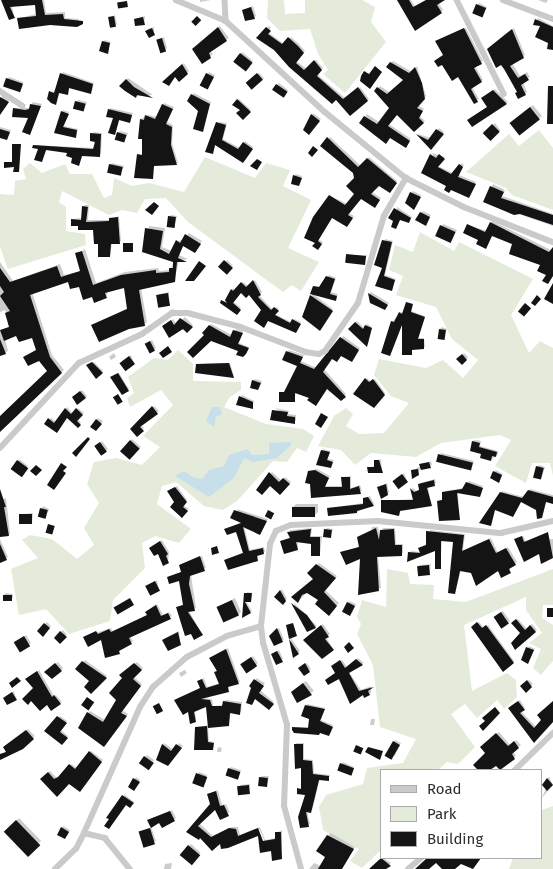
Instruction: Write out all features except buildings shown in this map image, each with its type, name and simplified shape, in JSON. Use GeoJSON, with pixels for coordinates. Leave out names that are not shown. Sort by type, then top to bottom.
{"type":"FeatureCollection","features":[{"type":"Feature","properties":{"kind":"street"},"geometry":{"type":"LineString","coordinates":[[176,0],[226,20],[325,112],[406,178],[464,206],[553,242]]}},
{"type":"Feature","properties":{"kind":"street"},"geometry":{"type":"LineString","coordinates":[[225,0],[226,20]]}},
{"type":"Feature","properties":{"kind":"street"},"geometry":{"type":"LineString","coordinates":[[457,0],[504,94]]}},
{"type":"Feature","properties":{"kind":"street"},"geometry":{"type":"LineString","coordinates":[[503,0],[553,19]]}},
{"type":"Feature","properties":{"kind":"street"},"geometry":{"type":"LineString","coordinates":[[0,91],[23,106]]}},
{"type":"Feature","properties":{"kind":"street"},"geometry":{"type":"LineString","coordinates":[[1,445],[80,363],[142,334],[172,313],[188,313],[241,327],[306,352],[319,354],[325,350],[358,303],[384,216],[406,178]]}},
{"type":"Feature","properties":{"kind":"street"},"geometry":{"type":"LineString","coordinates":[[301,869],[284,806],[287,725],[285,708],[263,643],[261,626],[270,544],[282,528],[378,521],[500,533],[553,522]]}},
{"type":"Feature","properties":{"kind":"street"},"geometry":{"type":"LineString","coordinates":[[55,869],[76,849],[140,707],[153,687],[187,657],[227,636],[261,626]]}},
{"type":"Feature","properties":{"kind":"street"},"geometry":{"type":"LineString","coordinates":[[516,769],[553,733]]}},
{"type":"Feature","properties":{"kind":"street"},"geometry":{"type":"LineString","coordinates":[[84,833],[105,838],[130,869]]}},
{"type":"Feature","properties":{"kind":"street"},"geometry":{"type":"LineString","coordinates":[[408,869],[420,859]]}},
{"type":"Feature","properties":{"kind":"green space"},"geometry":{"type":"Polygon","coordinates":[[[268,0],[284,0],[285,14],[305,13],[305,0],[362,0],[375,7],[371,22],[386,42],[345,93],[323,74],[328,70],[318,54],[310,29],[280,31],[267,18],[268,0]]]}},
{"type":"Feature","properties":{"kind":"green space"},"geometry":{"type":"Polygon","coordinates":[[[539,130],[553,148],[553,210],[512,195],[506,188],[466,172],[509,134],[519,146],[539,130]]]}},
{"type":"Feature","properties":{"kind":"green space"},"geometry":{"type":"Polygon","coordinates":[[[205,157],[255,178],[266,163],[290,170],[283,186],[311,200],[288,248],[319,262],[301,291],[292,285],[283,292],[188,222],[166,198],[145,199],[137,213],[122,210],[109,215],[62,191],[59,202],[66,207],[66,231],[85,234],[86,245],[8,269],[0,247],[0,194],[14,195],[15,181],[26,179],[23,169],[30,163],[42,173],[65,164],[70,174],[92,174],[104,198],[112,195],[114,178],[132,186],[149,183],[184,192],[205,157]]]}},
{"type":"Feature","properties":{"kind":"green space"},"geometry":{"type":"Polygon","coordinates":[[[420,232],[454,251],[459,242],[533,279],[511,315],[529,353],[540,341],[553,348],[553,476],[550,463],[532,463],[526,483],[495,466],[511,440],[500,435],[441,443],[416,457],[371,453],[355,465],[341,450],[318,446],[334,416],[346,408],[353,414],[346,426],[359,434],[384,433],[409,403],[391,396],[374,375],[379,359],[426,368],[443,360],[463,378],[478,360],[452,339],[436,307],[396,295],[403,276],[389,270],[395,245],[413,252],[420,232]]]}},
{"type":"Feature","properties":{"kind":"green space"},"geometry":{"type":"Polygon","coordinates":[[[178,350],[193,364],[193,381],[241,382],[241,390],[230,397],[224,407],[266,424],[303,429],[314,436],[306,452],[297,448],[287,462],[273,461],[237,501],[223,510],[204,506],[176,482],[162,486],[157,504],[191,529],[179,543],[155,536],[142,543],[145,568],[113,600],[110,621],[69,634],[46,609],[19,615],[11,569],[38,558],[22,540],[30,535],[52,539],[77,559],[94,545],[84,528],[99,503],[87,484],[94,462],[116,458],[142,465],[160,447],[143,436],[173,405],[161,390],[130,407],[127,398],[134,393],[128,377],[154,358],[168,360],[178,350]]]}},
{"type":"Feature","properties":{"kind":"green space"},"geometry":{"type":"Polygon","coordinates":[[[387,569],[408,573],[410,584],[434,585],[433,599],[466,602],[553,569],[553,605],[543,605],[542,618],[553,625],[553,661],[541,675],[533,668],[541,649],[529,643],[542,633],[526,610],[526,597],[464,625],[472,691],[507,673],[516,680],[517,697],[504,709],[497,700],[477,718],[465,704],[451,714],[475,747],[458,764],[447,762],[439,769],[380,769],[380,851],[362,868],[350,861],[359,849],[323,830],[319,807],[326,795],[363,784],[367,768],[403,763],[416,739],[380,727],[373,665],[357,634],[361,624],[357,617],[362,600],[386,607],[387,569]]]}},
{"type":"Feature","properties":{"kind":"green space"},"geometry":{"type":"Polygon","coordinates":[[[553,806],[553,869],[509,869],[513,859],[543,859],[543,810],[553,806]]]}},
{"type":"Feature","properties":{"kind":"water"},"geometry":{"type":"Polygon","coordinates":[[[212,407],[220,407],[222,414],[216,417],[214,427],[206,421],[212,407]]]}},
{"type":"Feature","properties":{"kind":"water"},"geometry":{"type":"Polygon","coordinates":[[[291,442],[291,445],[277,458],[253,462],[244,458],[234,478],[209,497],[175,476],[184,471],[193,477],[202,479],[209,470],[224,466],[229,455],[248,449],[252,455],[269,454],[269,443],[291,442]]]}}]}
